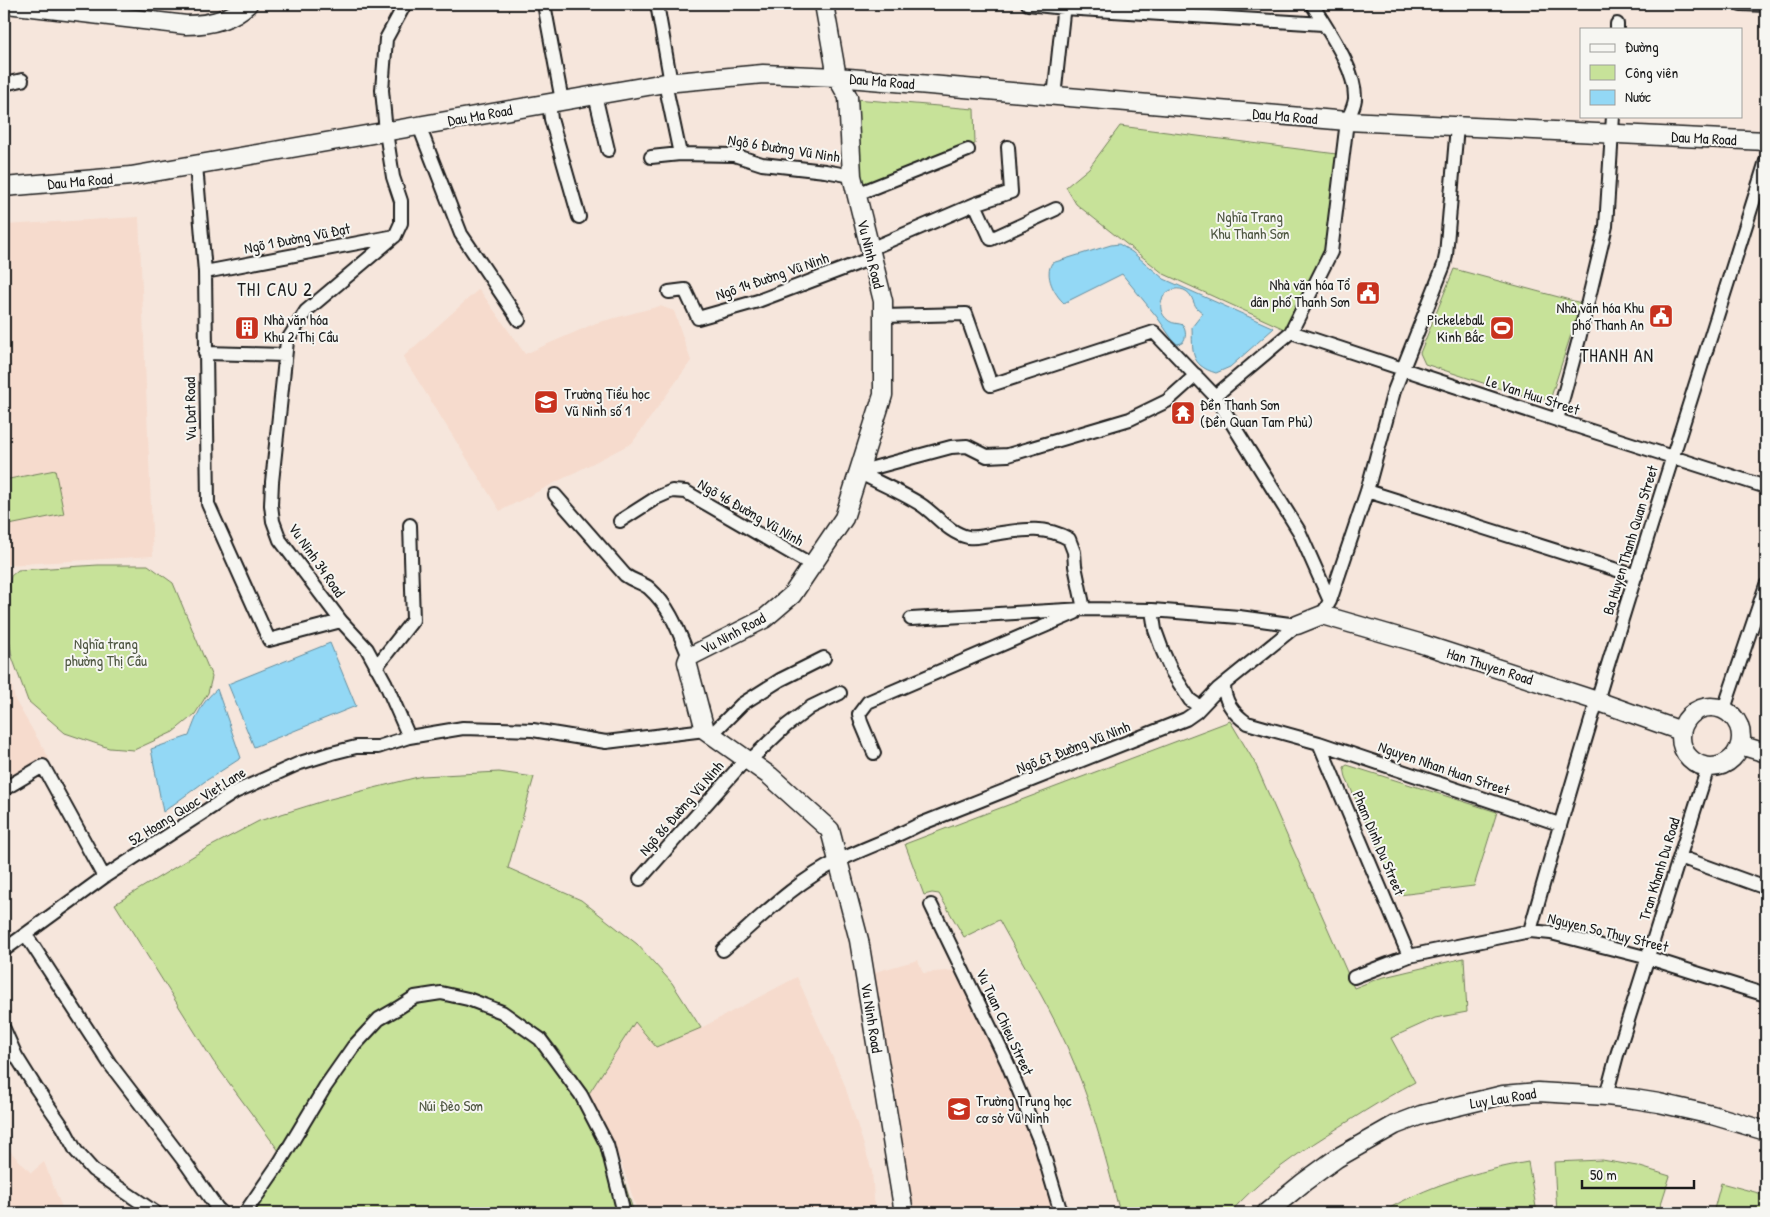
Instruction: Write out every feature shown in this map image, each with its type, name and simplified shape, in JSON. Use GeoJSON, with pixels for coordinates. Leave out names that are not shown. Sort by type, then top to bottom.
{"type":"FeatureCollection","features":[{"type":"Feature","properties":{"kind":"street"},"geometry":{"type":"LineString","coordinates":[[7,4],[186,25],[198,25],[227,18],[236,14],[248,4]]}},
{"type":"Feature","properties":{"kind":"street"},"geometry":{"type":"LineString","coordinates":[[395,236],[401,223],[401,201],[393,177],[382,90],[386,39],[405,4]]}},
{"type":"Feature","properties":{"kind":"street"},"geometry":{"type":"LineString","coordinates":[[544,4],[555,102],[551,119],[579,218]]}},
{"type":"Feature","properties":{"kind":"street"},"geometry":{"type":"LineString","coordinates":[[657,4],[680,154]]}},
{"type":"Feature","properties":{"kind":"street","name":"Vu Ninh Road"},"geometry":{"type":"LineString","coordinates":[[824,4],[837,76],[848,98],[852,176],[883,301],[883,395],[844,518],[792,595],[764,619],[689,657],[687,662],[708,732],[770,776],[830,830],[859,940],[904,1213]]}},
{"type":"Feature","properties":{"kind":"street"},"geometry":{"type":"LineString","coordinates":[[1028,4],[1159,9],[1323,24]]}},
{"type":"Feature","properties":{"kind":"street"},"geometry":{"type":"LineString","coordinates":[[1215,396],[1291,332],[1331,252],[1347,121],[1355,97],[1350,75],[1343,58],[1312,4]]}},
{"type":"Feature","properties":{"kind":"street"},"geometry":{"type":"LineString","coordinates":[[1741,4],[1766,4]]}},
{"type":"Feature","properties":{"kind":"street"},"geometry":{"type":"LineString","coordinates":[[1054,97],[1064,6]]}},
{"type":"Feature","properties":{"kind":"street","name":"Dau Ma Road"},"geometry":{"type":"LineString","coordinates":[[4,187],[111,178],[196,166],[668,83],[763,74],[837,76],[1054,97],[1347,121],[1457,126],[1612,125],[1766,142]]}},
{"type":"Feature","properties":{"kind":"street"},"geometry":{"type":"LineString","coordinates":[[4,84],[22,80]]}},
{"type":"Feature","properties":{"kind":"street"},"geometry":{"type":"LineString","coordinates":[[595,95],[608,150]]}},
{"type":"Feature","properties":{"kind":"street"},"geometry":{"type":"LineString","coordinates":[[1557,420],[1606,226],[1612,125]]}},
{"type":"Feature","properties":{"kind":"street"},"geometry":{"type":"LineString","coordinates":[[419,126],[461,234],[519,320]]}},
{"type":"Feature","properties":{"kind":"street"},"geometry":{"type":"LineString","coordinates":[[911,619],[1084,609],[1152,610],[1239,617],[1297,625],[1326,608],[1367,491],[1394,391],[1446,256],[1457,126]]}},
{"type":"Feature","properties":{"kind":"street"},"geometry":{"type":"LineString","coordinates":[[871,254],[975,204],[1012,192],[1008,147]]}},
{"type":"Feature","properties":{"kind":"street"},"geometry":{"type":"LineString","coordinates":[[856,194],[968,150]]}},
{"type":"Feature","properties":{"kind":"street","name":"Ngõ 6 Đường Vũ Ninh"},"geometry":{"type":"LineString","coordinates":[[650,157],[680,154],[734,155],[762,164],[852,176]]}},
{"type":"Feature","properties":{"kind":"street","name":"Ba Huyen Thanh Quan Street"},"geometry":{"type":"LineString","coordinates":[[1530,930],[1559,824],[1766,161]]}},
{"type":"Feature","properties":{"kind":"street","name":"Vu Dat Road"},"geometry":{"type":"LineString","coordinates":[[196,166],[205,272],[208,504],[269,640],[341,621]]}},
{"type":"Feature","properties":{"kind":"street"},"geometry":{"type":"LineString","coordinates":[[975,204],[991,239],[1056,210]]}},
{"type":"Feature","properties":{"kind":"street","name":"Ngõ 1 Đường Vũ Đạt"},"geometry":{"type":"LineString","coordinates":[[205,272],[395,236]]}},
{"type":"Feature","properties":{"kind":"street","name":"Vu Ninh 34 Road"},"geometry":{"type":"LineString","coordinates":[[395,236],[306,311],[287,341],[271,505],[272,521],[280,540],[341,621],[366,649],[385,682],[409,738]]}},
{"type":"Feature","properties":{"kind":"street","name":"Ngõ 14 Đường Vũ Ninh"},"geometry":{"type":"LineString","coordinates":[[669,292],[685,290],[698,318],[758,301],[871,254]]}},
{"type":"Feature","properties":{"kind":"street"},"geometry":{"type":"LineString","coordinates":[[883,316],[966,314],[991,385],[1154,332],[1215,396],[1299,532],[1326,608]]}},
{"type":"Feature","properties":{"kind":"street","name":"Le Van Huu Street"},"geometry":{"type":"LineString","coordinates":[[1291,332],[1766,487]]}},
{"type":"Feature","properties":{"kind":"street"},"geometry":{"type":"LineString","coordinates":[[205,353],[285,355]]}},
{"type":"Feature","properties":{"kind":"street"},"geometry":{"type":"LineString","coordinates":[[858,472],[951,447],[967,446],[987,456],[1008,456],[1130,419],[1167,401],[1196,375]]}},
{"type":"Feature","properties":{"kind":"street"},"geometry":{"type":"LineString","coordinates":[[858,472],[920,504],[950,529],[967,537],[1040,529],[1052,531],[1069,539],[1074,552],[1074,566],[1084,609]]}},
{"type":"Feature","properties":{"kind":"street","name":"Ngõ 46 Đường Vũ Ninh"},"geometry":{"type":"LineString","coordinates":[[620,521],[656,498],[672,491],[686,492],[812,565]]}},
{"type":"Feature","properties":{"kind":"street"},"geometry":{"type":"LineString","coordinates":[[1367,491],[1636,576]]}},
{"type":"Feature","properties":{"kind":"street"},"geometry":{"type":"LineString","coordinates":[[555,495],[625,575],[633,581],[648,587],[671,613],[689,657]]}},
{"type":"Feature","properties":{"kind":"street"},"geometry":{"type":"LineString","coordinates":[[376,667],[413,620],[410,525]]}},
{"type":"Feature","properties":{"kind":"street"},"geometry":{"type":"LineString","coordinates":[[1724,709],[1762,614],[1766,585]]}},
{"type":"Feature","properties":{"kind":"street","name":"Han Thuyen Road"},"geometry":{"type":"LineString","coordinates":[[1326,608],[1418,643],[1597,701],[1681,731]]}},
{"type":"Feature","properties":{"kind":"street"},"geometry":{"type":"LineString","coordinates":[[874,753],[860,722],[859,714],[868,702],[1084,609]]}},
{"type":"Feature","properties":{"kind":"street"},"geometry":{"type":"LineString","coordinates":[[1152,610],[1158,641],[1172,672],[1190,700],[1200,707]]}},
{"type":"Feature","properties":{"kind":"street","name":"Ngõ 67 Đường Vũ Ninh"},"geometry":{"type":"LineString","coordinates":[[723,950],[791,893],[838,861],[894,838],[918,825],[1178,723],[1191,716],[1224,684],[1297,625]]}},
{"type":"Feature","properties":{"kind":"street"},"geometry":{"type":"LineString","coordinates":[[409,738],[463,728],[533,730],[606,742],[708,732],[742,704],[780,680],[824,658]]}},
{"type":"Feature","properties":{"kind":"street","name":"Nguyen Nhan Huan Street"},"geometry":{"type":"LineString","coordinates":[[1224,684],[1224,692],[1230,707],[1247,723],[1319,743],[1559,824]]}},
{"type":"Feature","properties":{"kind":"street","name":"Ngõ 86 Đường Vũ Ninh"},"geometry":{"type":"LineString","coordinates":[[640,879],[748,760],[786,726],[811,707],[840,693]]}},
{"type":"Feature","properties":{"kind":"street"},"geometry":{"type":"LineString","coordinates":[[1713,706],[1724,709],[1737,721],[1740,730],[1740,744],[1736,755],[1720,766],[1708,767],[1698,765],[1688,757],[1682,744],[1681,731],[1687,718],[1698,709],[1713,706]]}},
{"type":"Feature","properties":{"kind":"street","name":"52 Hoang Quoc Viet Lane"},"geometry":{"type":"LineString","coordinates":[[4,950],[104,878],[235,792],[300,763],[332,753],[356,748],[378,747],[409,738]]}},
{"type":"Feature","properties":{"kind":"street","name":"Pham Dinh Du Street"},"geometry":{"type":"LineString","coordinates":[[1319,743],[1409,956]]}},
{"type":"Feature","properties":{"kind":"street"},"geometry":{"type":"LineString","coordinates":[[1740,744],[1766,753]]}},
{"type":"Feature","properties":{"kind":"street"},"geometry":{"type":"LineString","coordinates":[[4,789],[43,766],[104,878]]}},
{"type":"Feature","properties":{"kind":"street","name":"Tran Khanh Du Road"},"geometry":{"type":"LineString","coordinates":[[1606,1096],[1708,767]]}},
{"type":"Feature","properties":{"kind":"street"},"geometry":{"type":"LineString","coordinates":[[1680,857],[1766,888]]}},
{"type":"Feature","properties":{"kind":"street","name":"Vu Tuan Chieu Street"},"geometry":{"type":"LineString","coordinates":[[931,905],[1007,1062],[1040,1142],[1061,1213]]}},
{"type":"Feature","properties":{"kind":"street","name":"Nguyen So Thuy Street"},"geometry":{"type":"LineString","coordinates":[[1354,977],[1409,956],[1530,930],[1551,933],[1649,958],[1766,995]]}},
{"type":"Feature","properties":{"kind":"street"},"geometry":{"type":"LineString","coordinates":[[26,935],[110,1064],[222,1213]]}},
{"type":"Feature","properties":{"kind":"street"},"geometry":{"type":"LineString","coordinates":[[245,1213],[280,1162],[325,1087],[353,1047],[379,1019],[415,997],[441,994],[468,999],[502,1012],[540,1039],[581,1095],[607,1145],[624,1213]]}},
{"type":"Feature","properties":{"kind":"street"},"geometry":{"type":"LineString","coordinates":[[4,1029],[16,1056],[63,1127],[76,1151],[93,1170],[156,1213]]}},
{"type":"Feature","properties":{"kind":"street","name":"Luy Lau Road"},"geometry":{"type":"LineString","coordinates":[[1266,1213],[1337,1158],[1395,1126],[1421,1115],[1504,1095],[1538,1092],[1606,1096],[1659,1103],[1712,1115],[1766,1131]]}},
{"type":"Feature","properties":{"kind":"shaded area"},"geometry":{"type":"Polygon","coordinates":[[[139,217],[153,556],[5,565],[7,663],[15,700],[49,758],[4,786],[4,225],[139,217]]]}},
{"type":"Feature","properties":{"kind":"shaded area","name":"Trường Tiểu học Vũ Ninh số 1"},"geometry":{"type":"Polygon","coordinates":[[[479,289],[525,354],[596,323],[660,306],[674,311],[691,361],[632,443],[500,511],[403,357],[479,289]]]}},
{"type":"Feature","properties":{"kind":"shaded area","name":"Trường Trung học cơ sở Vũ Ninh"},"geometry":{"type":"Polygon","coordinates":[[[918,960],[923,973],[957,970],[1030,1132],[1056,1213],[912,1213],[894,1086],[871,973],[918,960]]]}},
{"type":"Feature","properties":{"kind":"shaded area"},"geometry":{"type":"Polygon","coordinates":[[[797,977],[844,1083],[872,1171],[875,1213],[638,1213],[621,1162],[588,1095],[635,1022],[656,1047],[701,1028],[797,977]]]}},
{"type":"Feature","properties":{"kind":"shaded area"},"geometry":{"type":"Polygon","coordinates":[[[4,1147],[31,1173],[44,1162],[64,1213],[4,1213],[4,1147]]]}},
{"type":"Feature","properties":{"kind":"green space"},"geometry":{"type":"Polygon","coordinates":[[[855,99],[974,109],[975,144],[859,187],[855,99]]]}},
{"type":"Feature","properties":{"kind":"green space","name":"Nghĩa Trang Khu Thanh Sơn"},"geometry":{"type":"Polygon","coordinates":[[[1120,126],[1337,154],[1331,252],[1291,332],[1164,274],[1076,204],[1066,187],[1089,168],[1120,126]]]}},
{"type":"Feature","properties":{"kind":"green space","name":"Pickeleball Kinh Bắc"},"geometry":{"type":"Polygon","coordinates":[[[1454,269],[1581,303],[1551,397],[1538,401],[1425,364],[1420,353],[1454,269]]]}},
{"type":"Feature","properties":{"kind":"green space"},"geometry":{"type":"Polygon","coordinates":[[[55,470],[64,514],[4,526],[4,480],[55,470]]]}},
{"type":"Feature","properties":{"kind":"green space","name":"Nghĩa trang phường Thị Cầu"},"geometry":{"type":"Polygon","coordinates":[[[98,565],[148,565],[173,583],[212,677],[208,693],[195,714],[173,732],[134,750],[109,748],[65,733],[28,701],[12,657],[9,639],[8,591],[11,576],[18,570],[98,565]]]}},
{"type":"Feature","properties":{"kind":"green space"},"geometry":{"type":"Polygon","coordinates":[[[1230,721],[1255,763],[1354,988],[1380,978],[1464,958],[1467,1012],[1435,1018],[1391,1038],[1415,1082],[1365,1111],[1293,1158],[1271,1174],[1230,1213],[1120,1213],[1094,1118],[1074,1063],[1049,1009],[999,920],[964,937],[939,894],[924,895],[905,844],[1230,721]]]}},
{"type":"Feature","properties":{"kind":"green space"},"geometry":{"type":"Polygon","coordinates":[[[1347,765],[1497,812],[1474,886],[1399,895],[1346,778],[1344,767],[1347,765]]]}},
{"type":"Feature","properties":{"kind":"green space"},"geometry":{"type":"Polygon","coordinates":[[[499,772],[534,777],[508,868],[581,900],[637,944],[672,983],[701,1028],[656,1047],[635,1022],[588,1095],[570,1065],[545,1033],[515,1013],[466,994],[416,995],[343,1055],[279,1151],[213,1061],[115,904],[200,852],[259,821],[330,799],[422,776],[499,772]]]}},
{"type":"Feature","properties":{"kind":"green space","name":"Núi Đèo Sơn"},"geometry":{"type":"Polygon","coordinates":[[[452,993],[510,1014],[585,1095],[618,1162],[634,1213],[248,1213],[337,1075],[371,1032],[417,1000],[452,993]]]}},
{"type":"Feature","properties":{"kind":"green space"},"geometry":{"type":"Polygon","coordinates":[[[1602,1160],[1637,1166],[1670,1176],[1658,1213],[1557,1213],[1554,1162],[1602,1160]]]}},
{"type":"Feature","properties":{"kind":"green space"},"geometry":{"type":"Polygon","coordinates":[[[1528,1162],[1537,1213],[1381,1213],[1434,1187],[1471,1175],[1528,1162]]]}},
{"type":"Feature","properties":{"kind":"green space"},"geometry":{"type":"Polygon","coordinates":[[[1721,1183],[1766,1195],[1766,1213],[1713,1213],[1721,1183]]]}},
{"type":"Feature","properties":{"kind":"water"},"geometry":{"type":"Polygon","coordinates":[[[1119,244],[1132,252],[1164,279],[1274,328],[1230,367],[1216,373],[1201,366],[1194,356],[1192,327],[1203,313],[1184,290],[1171,290],[1166,293],[1161,304],[1164,316],[1171,322],[1183,325],[1186,334],[1185,339],[1182,343],[1177,344],[1122,274],[1064,303],[1051,284],[1049,273],[1052,263],[1119,244]]]}},
{"type":"Feature","properties":{"kind":"water"},"geometry":{"type":"Polygon","coordinates":[[[330,643],[356,706],[254,747],[228,684],[330,643]]]}},
{"type":"Feature","properties":{"kind":"water"},"geometry":{"type":"Polygon","coordinates":[[[217,689],[241,758],[163,812],[151,749],[189,736],[203,705],[217,689]]]}},
{"type":"Feature","properties":{"kind":"place","name":"Nhà văn hóa Tổ dân phố Thanh Sơn"},"geometry":{"type":"Point","coordinates":[1368,293]}},
{"type":"Feature","properties":{"kind":"place","name":"Nhà văn hóa Khu phố Thanh An"},"geometry":{"type":"Point","coordinates":[1661,316]}},
{"type":"Feature","properties":{"kind":"place","name":"Nhà văn hóa Khu 2 Thị Cầu"},"geometry":{"type":"Point","coordinates":[247,328]}},
{"type":"Feature","properties":{"kind":"place","name":"Pickeleball Kinh Bắc"},"geometry":{"type":"Point","coordinates":[1502,328]}},
{"type":"Feature","properties":{"kind":"place","name":"Trường Tiểu học Vũ Ninh số 1"},"geometry":{"type":"Point","coordinates":[546,402]}},
{"type":"Feature","properties":{"kind":"place","name":"Đền Thanh Sơn (Đền Quan Tam Phủ)"},"geometry":{"type":"Point","coordinates":[1183,413]}},
{"type":"Feature","properties":{"kind":"place","name":"Trường Trung học cơ sở Vũ Ninh"},"geometry":{"type":"Point","coordinates":[959,1109]}},
{"type":"Feature","properties":{"kind":"district","name":"THI CAU 2"},"geometry":{"type":"Point","coordinates":[275,289]}},
{"type":"Feature","properties":{"kind":"district","name":"THANH AN"},"geometry":{"type":"Point","coordinates":[1617,355]}}]}
